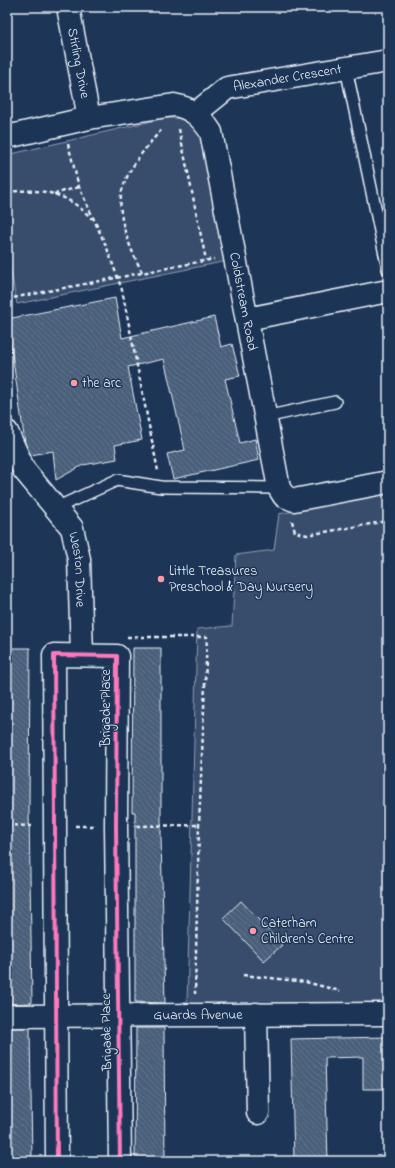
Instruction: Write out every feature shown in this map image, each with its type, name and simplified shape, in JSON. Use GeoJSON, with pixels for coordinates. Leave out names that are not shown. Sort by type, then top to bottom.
{"type":"FeatureCollection","features":[{"type":"Feature","properties":{"kind":"street","name":"Stirling Drive"},"geometry":{"type":"LineString","coordinates":[[68,7],[89,118]]}},
{"type":"Feature","properties":{"kind":"street","name":"Alexander Crescent"},"geometry":{"type":"LineString","coordinates":[[182,111],[227,88],[388,61]]}},
{"type":"Feature","properties":{"kind":"street"},"geometry":{"type":"LineString","coordinates":[[7,137],[89,118],[182,111]]}},
{"type":"Feature","properties":{"kind":"street","name":"Coldstream Road"},"geometry":{"type":"LineString","coordinates":[[182,111],[211,132],[234,255],[282,492]]}},
{"type":"Feature","properties":{"kind":"street"},"geometry":{"type":"LineString","coordinates":[[247,319],[388,291]]}},
{"type":"Feature","properties":{"kind":"street","name":"Weston Drive"},"geometry":{"type":"LineString","coordinates":[[7,432],[24,470],[72,528],[79,559],[82,656]]}},
{"type":"Feature","properties":{"kind":"street"},"geometry":{"type":"LineString","coordinates":[[282,492],[294,500],[388,482]]}},
{"type":"Feature","properties":{"kind":"street","name":"Brigade Place"},"geometry":{"type":"LineString","coordinates":[[57,1161],[54,656],[117,656],[117,1015],[120,1161]]}},
{"type":"Feature","properties":{"kind":"street"},"geometry":{"type":"LineString","coordinates":[[256,1014],[258,1113]]}},
{"type":"Feature","properties":{"kind":"street","name":"Guards Avenue"},"geometry":{"type":"LineString","coordinates":[[7,1016],[388,1014]]}},
{"type":"Feature","properties":{"kind":"lane"},"geometry":{"type":"LineString","coordinates":[[346,68],[388,269]]}},
{"type":"Feature","properties":{"kind":"lane"},"geometry":{"type":"LineString","coordinates":[[266,417],[335,402]]}},
{"type":"Feature","properties":{"kind":"lane"},"geometry":{"type":"LineString","coordinates":[[56,508],[117,480],[161,487],[282,492]]}},
{"type":"Feature","properties":{"kind":"path"},"geometry":{"type":"LineString","coordinates":[[182,111],[206,260]]}},
{"type":"Feature","properties":{"kind":"path"},"geometry":{"type":"LineString","coordinates":[[142,272],[126,238],[122,205],[122,188],[132,168],[152,141],[182,111]]}},
{"type":"Feature","properties":{"kind":"path"},"geometry":{"type":"LineString","coordinates":[[62,124],[79,187],[118,277],[161,487]]}},
{"type":"Feature","properties":{"kind":"path"},"geometry":{"type":"LineString","coordinates":[[54,194],[79,187]]}},
{"type":"Feature","properties":{"kind":"path"},"geometry":{"type":"LineString","coordinates":[[7,192],[26,190],[54,194],[72,201],[93,220]]}},
{"type":"Feature","properties":{"kind":"path"},"geometry":{"type":"LineString","coordinates":[[7,299],[234,255]]}},
{"type":"Feature","properties":{"kind":"path"},"geometry":{"type":"LineString","coordinates":[[282,492],[295,532],[307,535],[388,521]]}},
{"type":"Feature","properties":{"kind":"path"},"geometry":{"type":"LineString","coordinates":[[120,637],[207,637],[199,825],[195,1014]]}},
{"type":"Feature","properties":{"kind":"path"},"geometry":{"type":"LineString","coordinates":[[243,975],[306,982],[345,993]]}},
{"type":"Feature","properties":{"kind":"shaded area"},"geometry":{"type":"Polygon","coordinates":[[[165,118],[182,118],[199,131],[205,145],[227,261],[17,304],[7,251],[7,155],[165,118]]]}},
{"type":"Feature","properties":{"kind":"shaded area"},"geometry":{"type":"Polygon","coordinates":[[[388,492],[388,1003],[187,1004],[197,629],[232,626],[236,555],[274,550],[279,514],[388,492]]]}},
{"type":"Feature","properties":{"kind":"building","name":"the arc"},"geometry":{"type":"Polygon","coordinates":[[[115,298],[122,338],[214,317],[221,347],[232,344],[240,376],[225,379],[240,443],[255,439],[259,460],[173,479],[167,454],[185,450],[164,359],[128,367],[142,440],[115,445],[117,459],[83,465],[56,480],[53,451],[31,455],[25,443],[7,319],[115,298]]]}},
{"type":"Feature","properties":{"kind":"building"},"geometry":{"type":"Polygon","coordinates":[[[7,648],[30,648],[29,811],[32,1002],[7,1004],[7,648]]]}},
{"type":"Feature","properties":{"kind":"building"},"geometry":{"type":"Polygon","coordinates":[[[133,648],[161,648],[161,837],[165,1003],[135,1002],[135,812],[132,812],[133,648]]]}},
{"type":"Feature","properties":{"kind":"building","name":"Caterham Children's Centre"},"geometry":{"type":"Polygon","coordinates":[[[241,901],[282,945],[264,961],[223,918],[241,901]]]}},
{"type":"Feature","properties":{"kind":"building"},"geometry":{"type":"Polygon","coordinates":[[[7,1028],[30,1028],[32,1161],[7,1161],[7,1028]]]}},
{"type":"Feature","properties":{"kind":"building"},"geometry":{"type":"Polygon","coordinates":[[[136,1028],[164,1028],[165,1161],[135,1161],[136,1028]]]}},
{"type":"Feature","properties":{"kind":"building"},"geometry":{"type":"Polygon","coordinates":[[[388,1037],[388,1089],[363,1089],[363,1057],[325,1058],[328,1161],[294,1161],[291,1039],[388,1037]]]}},
{"type":"Feature","properties":{"kind":"cycle path"},"geometry":{"type":"LineString","coordinates":[[57,1161],[54,655],[117,656],[116,826],[120,1161]]}},
{"type":"Feature","properties":{"kind":"place","name":"the arc"},"geometry":{"type":"Point","coordinates":[74,383]}},
{"type":"Feature","properties":{"kind":"place","name":"Little Treasures Preschool & Day Nursery"},"geometry":{"type":"Point","coordinates":[161,579]}},
{"type":"Feature","properties":{"kind":"place","name":"Caterham Children's Centre"},"geometry":{"type":"Point","coordinates":[253,931]}}]}
